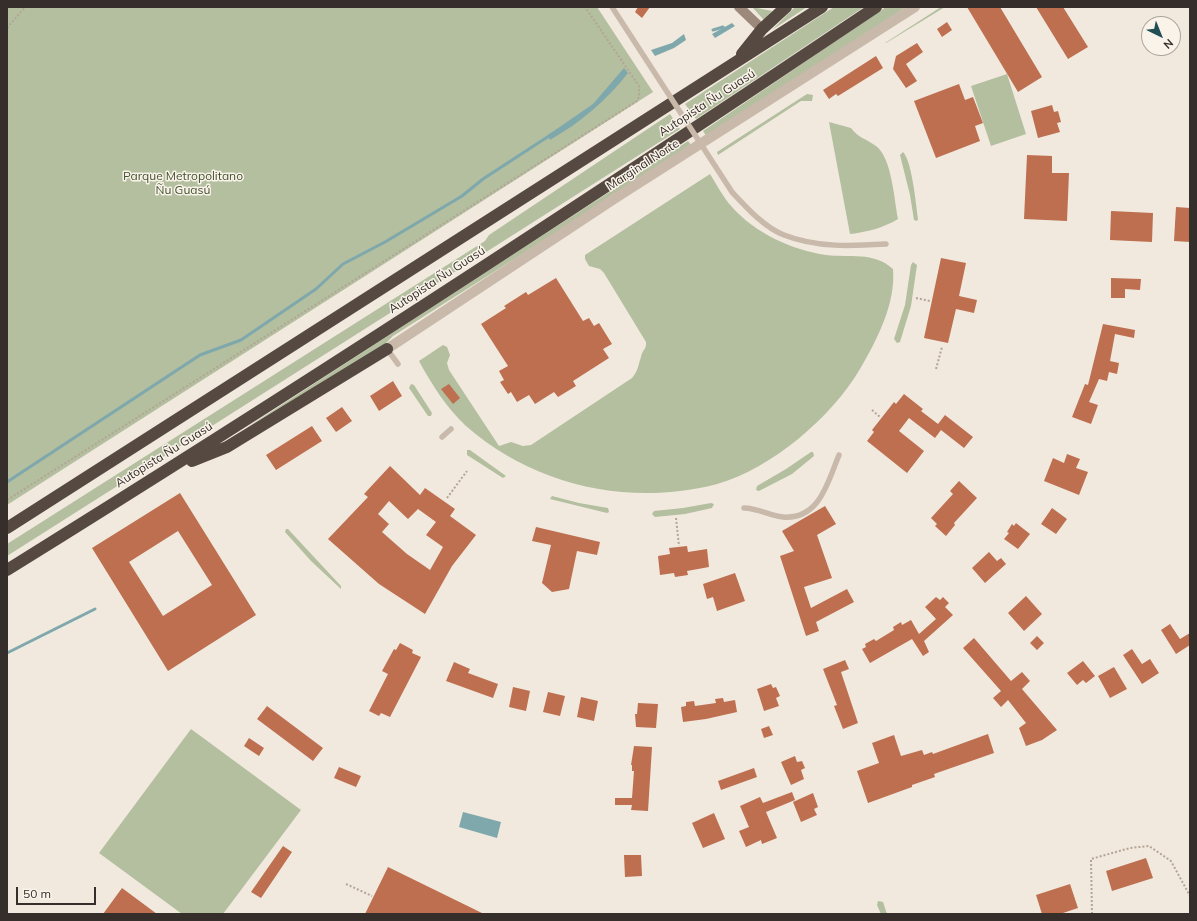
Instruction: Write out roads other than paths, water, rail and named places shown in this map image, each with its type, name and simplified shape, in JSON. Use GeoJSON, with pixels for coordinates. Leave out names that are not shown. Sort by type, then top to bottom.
{"type":"FeatureCollection","features":[{"type":"Feature","properties":{"kind":"highway"},"geometry":{"type":"LineString","coordinates":[[736,62],[762,29],[786,7]]}},
{"type":"Feature","properties":{"kind":"highway","name":"Autopista Ñu Guasú"},"geometry":{"type":"LineString","coordinates":[[7,528],[822,7]]}},
{"type":"Feature","properties":{"kind":"highway","name":"Autopista Ñu Guasú"},"geometry":{"type":"LineString","coordinates":[[7,570],[159,475],[480,269],[876,7]]}},
{"type":"Feature","properties":{"kind":"highway"},"geometry":{"type":"LineString","coordinates":[[159,475],[227,447],[387,349]]}},
{"type":"Feature","properties":{"kind":"main road"},"geometry":{"type":"LineString","coordinates":[[739,7],[762,29]]}},
{"type":"Feature","properties":{"kind":"street","name":"Marginal Norte"},"geometry":{"type":"LineString","coordinates":[[387,349],[617,197],[915,7]]}},
{"type":"Feature","properties":{"kind":"lane"},"geometry":{"type":"LineString","coordinates":[[612,7],[732,192],[758,217],[783,234],[802,240],[837,246],[886,244]]}},
{"type":"Feature","properties":{"kind":"lane"},"geometry":{"type":"LineString","coordinates":[[387,349],[398,364]]}},
{"type":"Feature","properties":{"kind":"lane"},"geometry":{"type":"LineString","coordinates":[[442,437],[451,429]]}},
{"type":"Feature","properties":{"kind":"lane"},"geometry":{"type":"LineString","coordinates":[[744,508],[759,509],[773,515],[785,517],[804,512],[813,507],[824,494],[839,456]]}},
{"type":"Feature","properties":{"kind":"water"},"geometry":{"type":"Polygon","coordinates":[[[732,23],[735,26],[715,38],[712,34],[732,23]]]}},
{"type":"Feature","properties":{"kind":"water"},"geometry":{"type":"Polygon","coordinates":[[[684,34],[686,40],[674,48],[655,56],[651,50],[672,43],[684,34]]]}},
{"type":"Feature","properties":{"kind":"water"},"geometry":{"type":"Polygon","coordinates":[[[624,68],[628,73],[602,102],[583,118],[550,140],[548,135],[593,104],[624,68]]]}},
{"type":"Feature","properties":{"kind":"water"},"geometry":{"type":"Polygon","coordinates":[[[463,812],[501,822],[497,838],[459,827],[463,812]]]}},
{"type":"Feature","properties":{"kind":"waterway"},"geometry":{"type":"LineString","coordinates":[[713,30],[723,27]]}},
{"type":"Feature","properties":{"kind":"waterway"},"geometry":{"type":"LineString","coordinates":[[7,482],[200,355],[241,340],[316,289],[343,264],[385,242],[462,196],[483,179],[552,134]]}},
{"type":"Feature","properties":{"kind":"waterway"},"geometry":{"type":"LineString","coordinates":[[7,653],[95,609]]}},
{"type":"Feature","properties":{"kind":"park label","name":"Parque Metropolitano Ñu Guasú"},"geometry":{"type":"Point","coordinates":[183,183]}}]}
